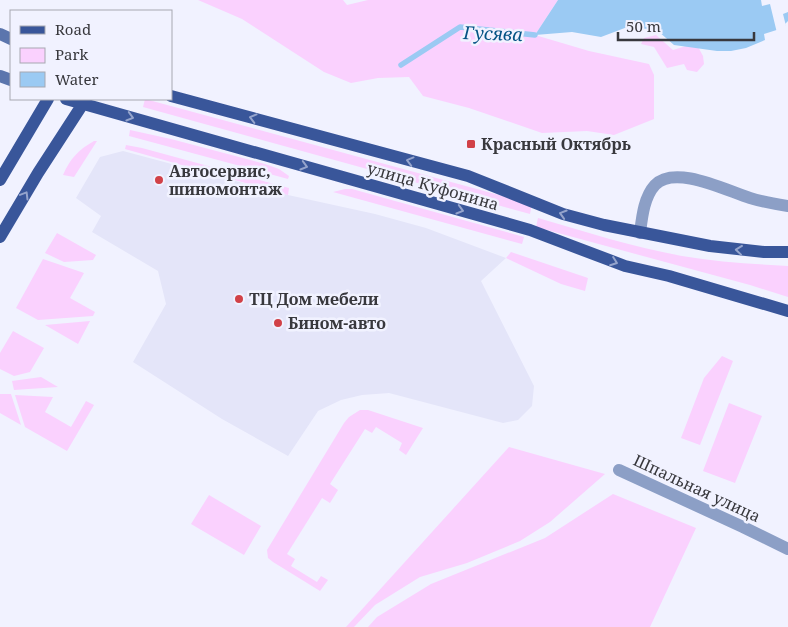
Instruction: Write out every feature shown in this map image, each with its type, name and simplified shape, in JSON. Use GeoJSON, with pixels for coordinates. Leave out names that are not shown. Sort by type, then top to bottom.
{"type":"FeatureCollection","features":[{"type":"Feature","properties":{"kind":"main road","name":"улица Куфонина"},"geometry":{"type":"LineString","coordinates":[[172,96],[468,176],[562,214],[640,233],[710,246],[764,252],[788,252]]}},
{"type":"Feature","properties":{"kind":"main road"},"geometry":{"type":"LineString","coordinates":[[0,180],[47,100]]}},
{"type":"Feature","properties":{"kind":"main road","name":"улица Куфонина"},"geometry":{"type":"LineString","coordinates":[[85,101],[530,230],[625,266],[678,278],[788,311]]}},
{"type":"Feature","properties":{"kind":"main road"},"geometry":{"type":"LineString","coordinates":[[0,237],[38,173],[85,101]]}},
{"type":"Feature","properties":{"kind":"street"},"geometry":{"type":"LineString","coordinates":[[640,233],[643,211],[648,196],[654,186],[662,179],[671,177],[695,180],[748,197],[788,206]]}},
{"type":"Feature","properties":{"kind":"street","name":"Шпальная улица"},"geometry":{"type":"LineString","coordinates":[[620,470],[788,550]]}},
{"type":"Feature","properties":{"kind":"shaded area"},"geometry":{"type":"Polygon","coordinates":[[[123,151],[288,195],[375,214],[426,228],[506,258],[481,281],[534,386],[532,406],[518,420],[503,423],[389,393],[362,395],[341,400],[318,411],[288,456],[222,419],[133,362],[166,304],[158,271],[92,232],[101,216],[76,198],[100,157],[123,151]]]}},
{"type":"Feature","properties":{"kind":"green space"},"geometry":{"type":"Polygon","coordinates":[[[198,0],[343,0],[347,5],[368,0],[558,0],[535,35],[589,51],[649,64],[654,75],[654,119],[614,135],[587,131],[542,133],[469,108],[423,96],[409,77],[378,78],[351,83],[324,72],[242,19],[198,0]]]}},
{"type":"Feature","properties":{"kind":"green space"},"geometry":{"type":"Polygon","coordinates":[[[656,35],[673,50],[697,45],[703,56],[704,64],[697,72],[687,70],[684,64],[667,68],[654,47],[641,44],[644,38],[656,35]]]}},
{"type":"Feature","properties":{"kind":"green space"},"geometry":{"type":"Polygon","coordinates":[[[145,100],[149,100],[532,204],[530,214],[143,107],[145,100]]]}},
{"type":"Feature","properties":{"kind":"green space"},"geometry":{"type":"Polygon","coordinates":[[[130,130],[265,164],[279,169],[289,176],[288,179],[129,136],[130,130]]]}},
{"type":"Feature","properties":{"kind":"green space"},"geometry":{"type":"Polygon","coordinates":[[[94,141],[97,141],[74,177],[63,175],[75,155],[94,141]]]}},
{"type":"Feature","properties":{"kind":"green space"},"geometry":{"type":"Polygon","coordinates":[[[126,145],[289,188],[288,195],[125,149],[126,145]]]}},
{"type":"Feature","properties":{"kind":"green space"},"geometry":{"type":"Polygon","coordinates":[[[352,189],[524,237],[522,244],[333,192],[352,189]]]}},
{"type":"Feature","properties":{"kind":"green space"},"geometry":{"type":"Polygon","coordinates":[[[538,218],[628,244],[682,256],[788,266],[788,297],[536,227],[538,218]]]}},
{"type":"Feature","properties":{"kind":"green space"},"geometry":{"type":"Polygon","coordinates":[[[57,233],[96,255],[93,260],[64,262],[45,253],[57,233]]]}},
{"type":"Feature","properties":{"kind":"green space"},"geometry":{"type":"Polygon","coordinates":[[[511,252],[588,278],[585,291],[561,284],[506,258],[511,252]]]}},
{"type":"Feature","properties":{"kind":"green space"},"geometry":{"type":"Polygon","coordinates":[[[43,259],[84,273],[70,298],[95,312],[93,316],[38,320],[16,308],[43,259]]]}},
{"type":"Feature","properties":{"kind":"green space"},"geometry":{"type":"Polygon","coordinates":[[[90,321],[78,344],[45,325],[90,321]]]}},
{"type":"Feature","properties":{"kind":"green space"},"geometry":{"type":"Polygon","coordinates":[[[13,331],[44,348],[30,372],[14,376],[0,369],[0,353],[13,331]]]}},
{"type":"Feature","properties":{"kind":"green space"},"geometry":{"type":"Polygon","coordinates":[[[722,356],[733,361],[700,445],[681,438],[704,378],[722,356]]]}},
{"type":"Feature","properties":{"kind":"green space"},"geometry":{"type":"Polygon","coordinates":[[[41,377],[58,387],[14,390],[12,381],[41,377]]]}},
{"type":"Feature","properties":{"kind":"green space"},"geometry":{"type":"Polygon","coordinates":[[[0,394],[11,394],[21,425],[0,413],[0,394]]]}},
{"type":"Feature","properties":{"kind":"green space"},"geometry":{"type":"Polygon","coordinates":[[[15,395],[53,397],[45,412],[71,427],[86,401],[94,405],[67,451],[25,427],[15,395]]]}},
{"type":"Feature","properties":{"kind":"green space"},"geometry":{"type":"Polygon","coordinates":[[[729,403],[762,416],[735,483],[703,471],[729,403]]]}},
{"type":"Feature","properties":{"kind":"green space"},"geometry":{"type":"Polygon","coordinates":[[[360,410],[368,410],[423,428],[406,455],[399,450],[402,443],[376,427],[372,433],[365,429],[330,484],[338,490],[330,503],[322,498],[287,554],[295,559],[291,566],[317,582],[321,576],[328,580],[320,591],[273,562],[268,558],[267,550],[344,423],[349,417],[360,410]]]}},
{"type":"Feature","properties":{"kind":"green space"},"geometry":{"type":"Polygon","coordinates":[[[509,447],[605,474],[550,522],[520,541],[467,563],[420,577],[375,605],[354,627],[346,627],[509,447]]]}},
{"type":"Feature","properties":{"kind":"green space"},"geometry":{"type":"Polygon","coordinates":[[[613,494],[696,528],[650,627],[368,627],[377,617],[431,584],[545,538],[613,494]]]}},
{"type":"Feature","properties":{"kind":"green space"},"geometry":{"type":"Polygon","coordinates":[[[209,495],[261,526],[244,555],[191,524],[209,495]]]}},
{"type":"Feature","properties":{"kind":"water"},"geometry":{"type":"Polygon","coordinates":[[[558,0],[788,0],[788,21],[785,24],[786,27],[764,34],[765,40],[746,48],[731,51],[674,45],[658,31],[630,26],[601,37],[572,32],[535,35],[558,0]]]}},
{"type":"Feature","properties":{"kind":"pier"},"geometry":{"type":"Polygon","coordinates":[[[761,0],[788,0],[788,12],[783,14],[787,30],[777,33],[770,4],[762,6],[761,0]]]}},
{"type":"Feature","properties":{"kind":"waterway","name":"Гусява"},"geometry":{"type":"LineString","coordinates":[[401,65],[460,27],[535,35]]}},
{"type":"Feature","properties":{"kind":"place","name":"Красный Октябрь"},"geometry":{"type":"Point","coordinates":[471,144]}},
{"type":"Feature","properties":{"kind":"place","name":"Автосервис, шиномонтаж"},"geometry":{"type":"Point","coordinates":[159,180]}},
{"type":"Feature","properties":{"kind":"place","name":"ТЦ Дом мебели"},"geometry":{"type":"Point","coordinates":[239,299]}},
{"type":"Feature","properties":{"kind":"place","name":"Бином-авто"},"geometry":{"type":"Point","coordinates":[278,323]}}]}
